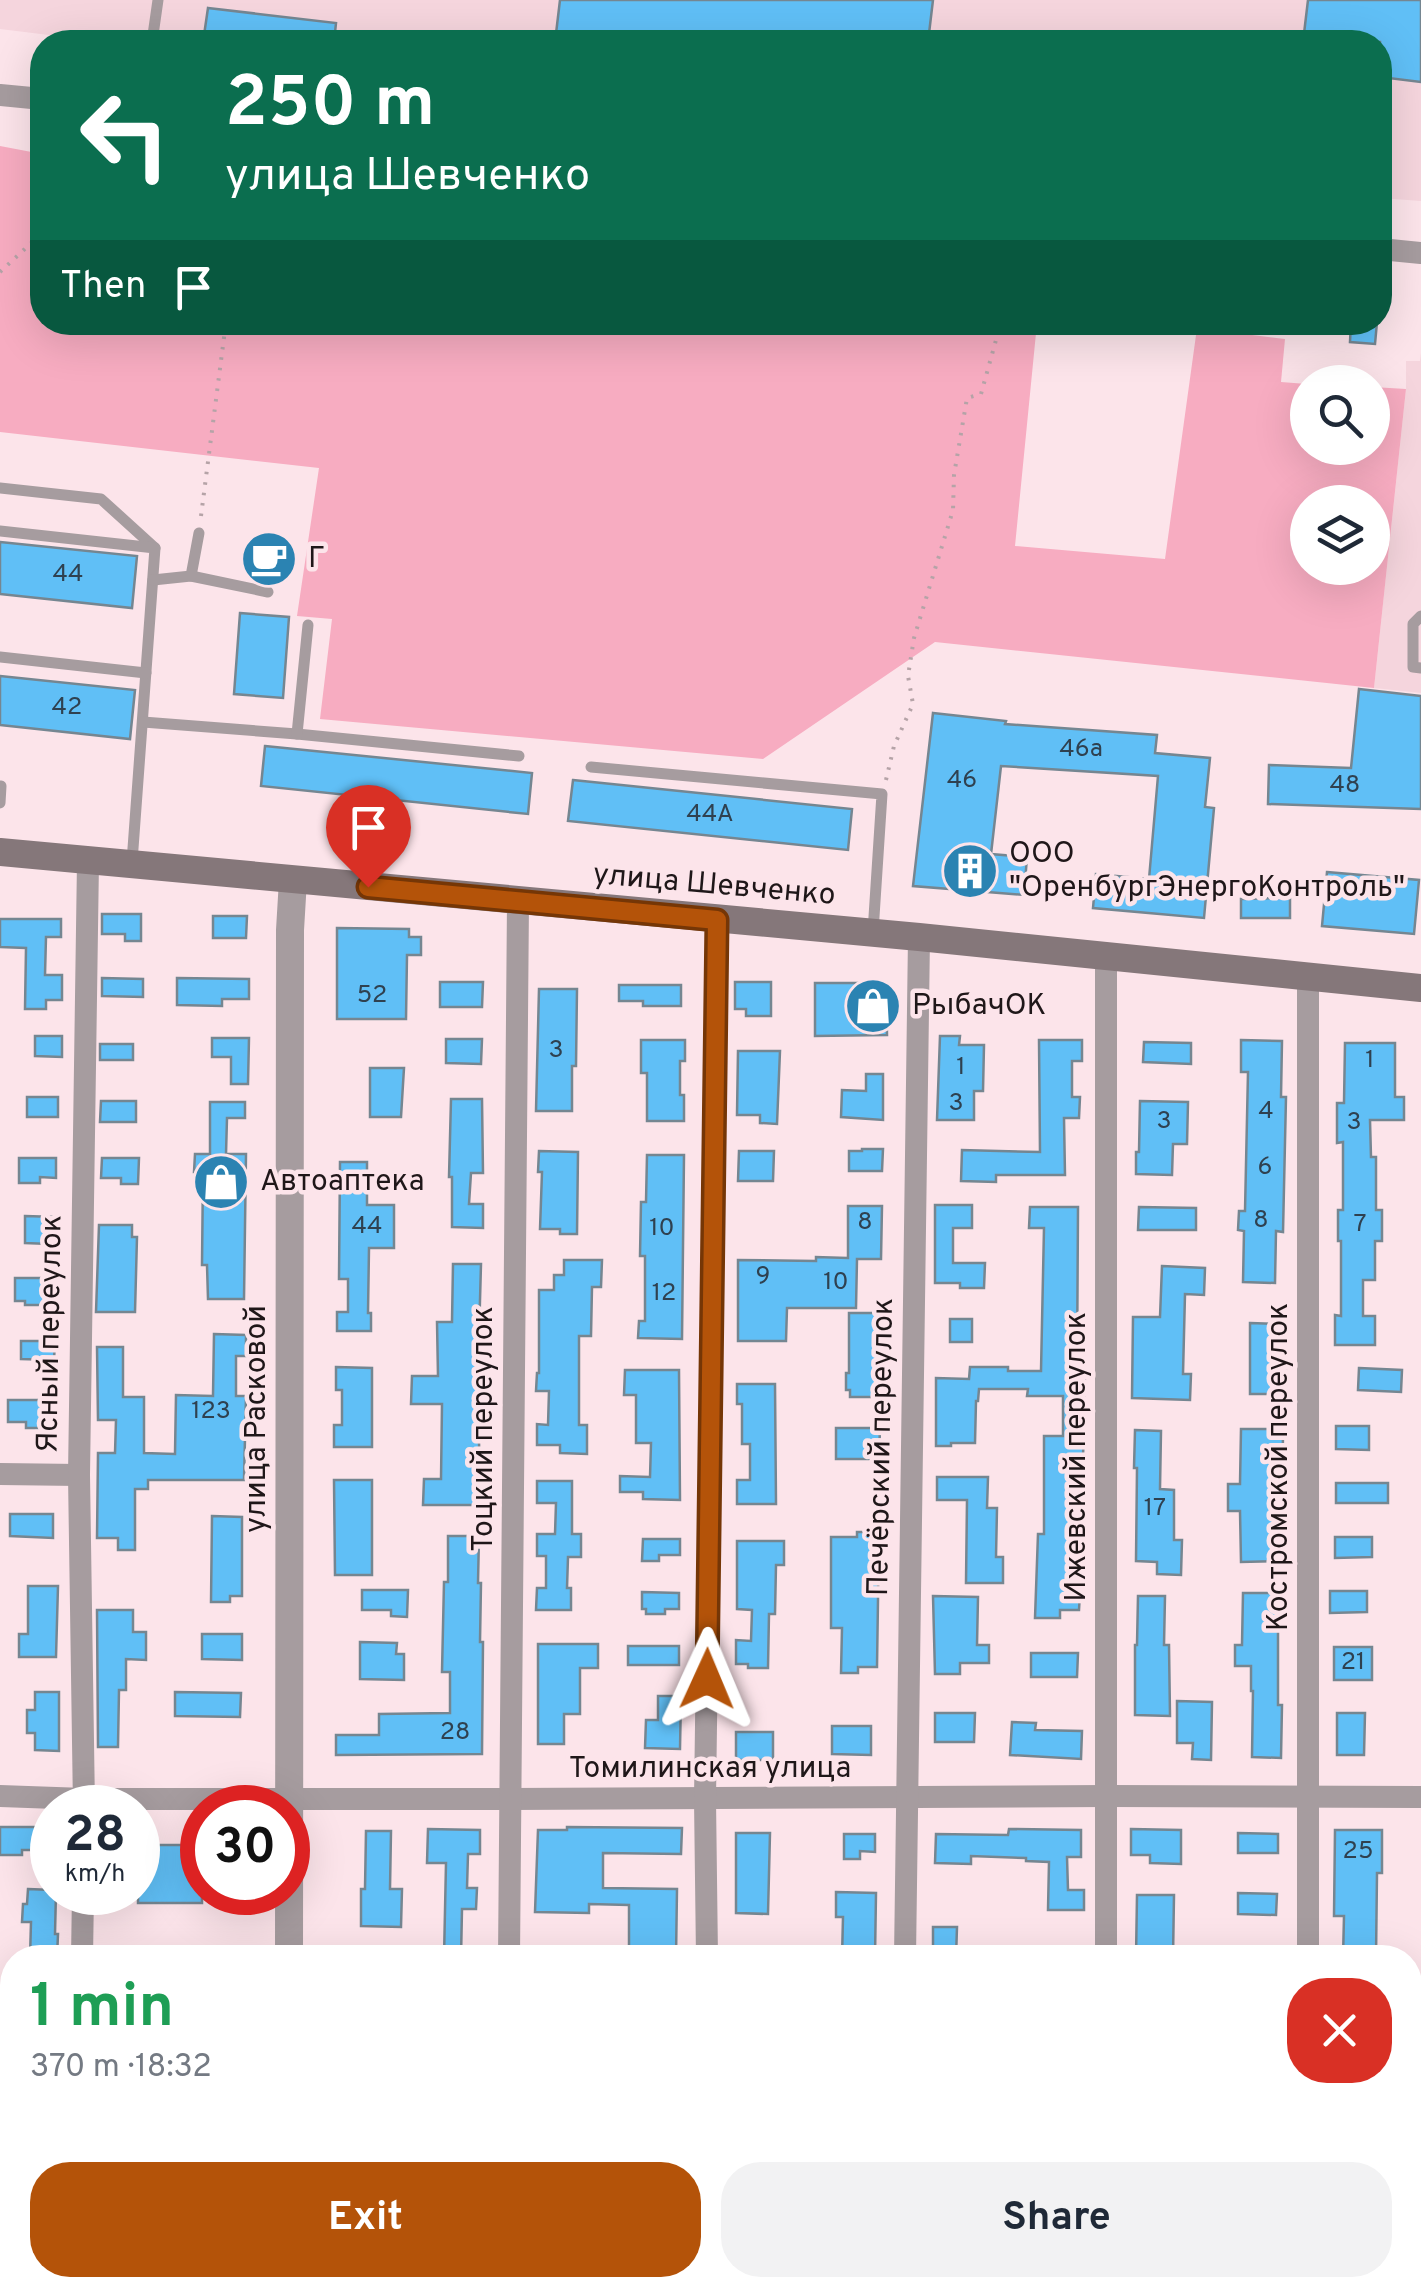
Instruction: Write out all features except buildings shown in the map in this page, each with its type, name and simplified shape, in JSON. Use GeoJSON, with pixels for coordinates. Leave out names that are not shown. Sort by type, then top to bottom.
{"type":"FeatureCollection","features":[{"type":"Feature","properties":{"kind":"main road","name":"улица Шевченко"},"geometry":{"type":"LineString","coordinates":[[0,852],[1421,988]]}},
{"type":"Feature","properties":{"kind":"street"},"geometry":{"type":"LineString","coordinates":[[0,94],[30,98]]}},
{"type":"Feature","properties":{"kind":"street"},"geometry":{"type":"LineString","coordinates":[[1392,250],[1421,253]]}},
{"type":"Feature","properties":{"kind":"street","name":"Ясный переулок"},"geometry":{"type":"LineString","coordinates":[[84,1785],[79,1476],[88,861]]}},
{"type":"Feature","properties":{"kind":"street","name":"улица Расковой"},"geometry":{"type":"LineString","coordinates":[[289,1785],[292,880]]}},
{"type":"Feature","properties":{"kind":"street","name":"Тоцкий переулок"},"geometry":{"type":"LineString","coordinates":[[510,1945],[518,901]]}},
{"type":"Feature","properties":{"kind":"street"},"geometry":{"type":"LineString","coordinates":[[707,1945],[717,920]]}},
{"type":"Feature","properties":{"kind":"street","name":"Печёрский переулок"},"geometry":{"type":"LineString","coordinates":[[905,1945],[919,938]]}},
{"type":"Feature","properties":{"kind":"street","name":"Ижевский переулок"},"geometry":{"type":"LineString","coordinates":[[1106,957],[1106,1945]]}},
{"type":"Feature","properties":{"kind":"street","name":"Костромской переулок"},"geometry":{"type":"LineString","coordinates":[[1308,976],[1308,1945]]}},
{"type":"Feature","properties":{"kind":"street"},"geometry":{"type":"LineString","coordinates":[[0,1474],[79,1476]]}},
{"type":"Feature","properties":{"kind":"street","name":"Томилинская улица"},"geometry":{"type":"LineString","coordinates":[[0,1796],[30,1798]]}},
{"type":"Feature","properties":{"kind":"street","name":"Томилинская улица"},"geometry":{"type":"LineString","coordinates":[[310,1798],[1421,1797]]}},
{"type":"Feature","properties":{"kind":"street"},"geometry":{"type":"LineString","coordinates":[[82,1945],[83,1915]]}},
{"type":"Feature","properties":{"kind":"street","name":"улица Расковой"},"geometry":{"type":"LineString","coordinates":[[289,1915],[289,1945]]}},
{"type":"Feature","properties":{"kind":"lane"},"geometry":{"type":"LineString","coordinates":[[154,30],[158,0]]}},
{"type":"Feature","properties":{"kind":"lane"},"geometry":{"type":"LineString","coordinates":[[0,488],[100,499],[155,548]]}},
{"type":"Feature","properties":{"kind":"lane"},"geometry":{"type":"LineString","coordinates":[[0,531],[155,548]]}},
{"type":"Feature","properties":{"kind":"lane"},"geometry":{"type":"LineString","coordinates":[[191,576],[199,533]]}},
{"type":"Feature","properties":{"kind":"lane"},"geometry":{"type":"LineString","coordinates":[[132,866],[155,548]]}},
{"type":"Feature","properties":{"kind":"lane"},"geometry":{"type":"LineString","coordinates":[[153,580],[191,576],[268,592]]}},
{"type":"Feature","properties":{"kind":"lane"},"geometry":{"type":"LineString","coordinates":[[1421,616],[1413,624],[1412,666],[1421,668]]}},
{"type":"Feature","properties":{"kind":"lane"},"geometry":{"type":"LineString","coordinates":[[297,734],[308,625]]}},
{"type":"Feature","properties":{"kind":"lane"},"geometry":{"type":"LineString","coordinates":[[0,657],[146,673]]}},
{"type":"Feature","properties":{"kind":"lane"},"geometry":{"type":"LineString","coordinates":[[143,722],[519,756]]}},
{"type":"Feature","properties":{"kind":"lane"},"geometry":{"type":"LineString","coordinates":[[591,767],[882,794],[873,934]]}},
{"type":"Feature","properties":{"kind":"lane"},"geometry":{"type":"LineString","coordinates":[[0,803],[2,786]]}},
{"type":"Feature","properties":{"kind":"path"},"geometry":{"type":"LineString","coordinates":[[0,272],[30,244]]}},
{"type":"Feature","properties":{"kind":"path"},"geometry":{"type":"LineString","coordinates":[[199,533],[224,335]]}},
{"type":"Feature","properties":{"kind":"path"},"geometry":{"type":"LineString","coordinates":[[882,794],[894,746],[913,704],[908,676],[914,638],[952,510],[967,398],[981,394],[997,335]]}},
{"type":"Feature","properties":{"kind":"shaded area"},"geometry":{"type":"Polygon","coordinates":[[[0,0],[1421,0],[1421,201],[1392,199],[1392,30],[30,33],[0,29],[0,0]]]}},
{"type":"Feature","properties":{"kind":"shaded area"},"geometry":{"type":"Polygon","coordinates":[[[0,146],[30,152],[30,335],[1036,335],[1015,546],[1165,559],[1196,335],[1285,339],[1281,382],[1290,383],[1290,465],[1390,465],[1390,388],[1406,389],[1390,538],[1390,485],[1290,485],[1290,585],[1385,585],[1374,688],[935,642],[763,759],[320,719],[332,619],[297,616],[319,468],[0,432],[0,146]]]}},
{"type":"Feature","properties":{"kind":"shaded area"},"geometry":{"type":"Polygon","coordinates":[[[1421,353],[1421,693],[1374,688],[1385,585],[1390,585],[1390,538],[1406,361],[1420,361],[1421,353]]]}},
{"type":"Feature","properties":{"kind":"place","name":"Г"},"geometry":{"type":"Point","coordinates":[269,559]}},
{"type":"Feature","properties":{"kind":"place","name":"ООО \"ОренбургЭнергоКонтроль\""},"geometry":{"type":"Point","coordinates":[970,871]}},
{"type":"Feature","properties":{"kind":"place","name":"РыбачОК"},"geometry":{"type":"Point","coordinates":[873,1006]}},
{"type":"Feature","properties":{"kind":"place","name":"Автоаптека"},"geometry":{"type":"Point","coordinates":[221,1182]}},
{"type":"Feature","properties":{"kind":"route"},"geometry":{"type":"LineString","coordinates":[[368,887],[717,920],[707,1679]]}}]}
